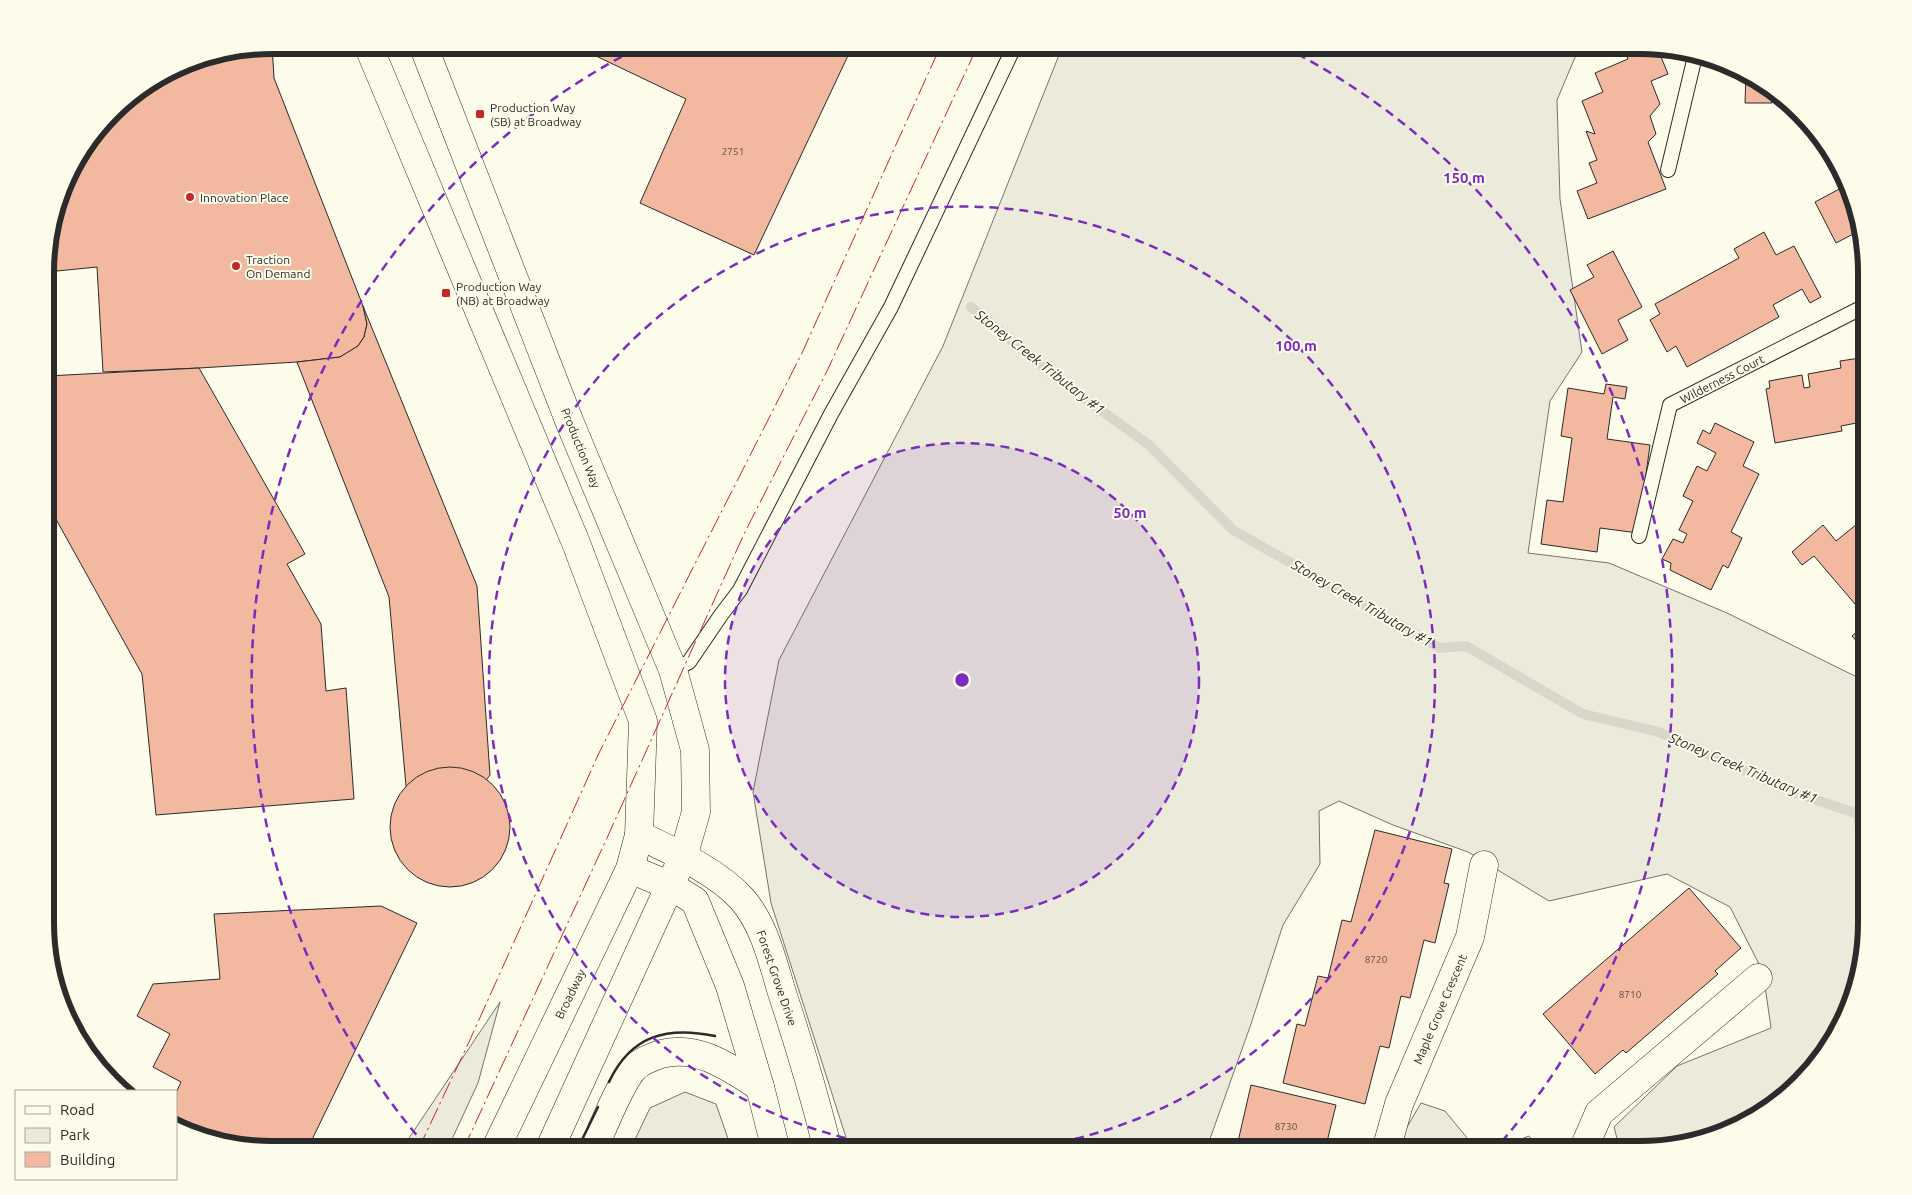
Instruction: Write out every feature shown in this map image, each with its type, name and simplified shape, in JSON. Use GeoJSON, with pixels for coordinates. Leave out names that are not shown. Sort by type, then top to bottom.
{"type":"FeatureCollection","features":[{"type":"Feature","properties":{"kind":"street"},"geometry":{"type":"LineString","coordinates":[[372,54],[576,543],[643,721],[639,835]]}},
{"type":"Feature","properties":{"kind":"street","name":"Production Way"},"geometry":{"type":"LineString","coordinates":[[426,54],[570,423],[673,670],[695,750],[696,812],[683,857]]}},
{"type":"Feature","properties":{"kind":"street","name":"Forest Grove Drive"},"geometry":{"type":"LineString","coordinates":[[639,835],[683,857],[720,879],[742,899],[756,919],[770,954],[812,1087],[826,1141]]}},
{"type":"Feature","properties":{"kind":"street","name":"Broadway"},"geometry":{"type":"LineString","coordinates":[[498,1141],[630,869],[639,835]]}},
{"type":"Feature","properties":{"kind":"street"},"geometry":{"type":"LineString","coordinates":[[553,1141],[683,857]]}},
{"type":"Feature","properties":{"kind":"street","name":"Maple Grove Crescent"},"geometry":{"type":"LineString","coordinates":[[1389,1141],[1399,1104],[1470,937],[1484,865]]}},
{"type":"Feature","properties":{"kind":"street"},"geometry":{"type":"LineString","coordinates":[[630,869],[671,886],[695,901],[730,986],[774,1141]]}},
{"type":"Feature","properties":{"kind":"street"},"geometry":{"type":"LineString","coordinates":[[1587,1141],[1599,1113],[1758,978]]}},
{"type":"Feature","properties":{"kind":"street"},"geometry":{"type":"LineString","coordinates":[[596,1141],[622,1086],[634,1068],[652,1057],[668,1052],[684,1051],[700,1054],[727,1066],[760,1087]]}},
{"type":"Feature","properties":{"kind":"lane"},"geometry":{"type":"LineString","coordinates":[[673,670],[689,662],[740,590],[831,414],[891,307],[1011,54]]}},
{"type":"Feature","properties":{"kind":"lane"},"geometry":{"type":"LineString","coordinates":[[1668,170],[1694,60]]}},
{"type":"Feature","properties":{"kind":"lane","name":"Wilderness Court"},"geometry":{"type":"LineString","coordinates":[[1639,536],[1670,405],[1858,309]]}},
{"type":"Feature","properties":{"kind":"green space"},"geometry":{"type":"Polygon","coordinates":[[[1059,54],[1576,54],[1557,100],[1560,199],[1582,352],[1550,401],[1528,553],[1609,563],[1727,613],[1858,678],[1858,938],[1854,966],[1847,994],[1836,1020],[1822,1045],[1795,1078],[1762,1105],[1737,1119],[1711,1130],[1655,1141],[1618,1141],[1614,1127],[1677,1066],[1771,1028],[1763,972],[1730,907],[1667,874],[1549,901],[1468,852],[1393,825],[1339,801],[1319,811],[1320,864],[1283,925],[1251,1024],[1209,1141],[847,1141],[771,903],[753,792],[779,660],[943,346],[1059,54]]]}},
{"type":"Feature","properties":{"kind":"green space"},"geometry":{"type":"Polygon","coordinates":[[[500,1002],[478,1083],[451,1141],[407,1141],[500,1002]]]}},
{"type":"Feature","properties":{"kind":"green space"},"geometry":{"type":"Polygon","coordinates":[[[685,1092],[716,1104],[729,1141],[634,1141],[650,1108],[685,1092]]]}},
{"type":"Feature","properties":{"kind":"green space"},"geometry":{"type":"Polygon","coordinates":[[[1421,1103],[1445,1111],[1470,1141],[1400,1141],[1421,1103]]]}},
{"type":"Feature","properties":{"kind":"green space"},"geometry":{"type":"Polygon","coordinates":[[[1529,1136],[1533,1141],[1516,1141],[1529,1136]]]}},
{"type":"Feature","properties":{"kind":"building","name":"Innovation Place"},"geometry":{"type":"Polygon","coordinates":[[[273,54],[274,78],[363,306],[367,324],[364,337],[358,346],[340,357],[297,362],[103,372],[97,267],[54,271],[54,257],[61,215],[70,188],[90,150],[117,117],[150,90],[188,70],[229,58],[273,54]]]}},
{"type":"Feature","properties":{"kind":"building"},"geometry":{"type":"Polygon","coordinates":[[[592,54],[849,54],[754,255],[640,203],[686,99],[592,54]]]}},
{"type":"Feature","properties":{"kind":"building"},"geometry":{"type":"Polygon","coordinates":[[[1626,54],[1660,55],[1668,74],[1651,81],[1660,104],[1650,116],[1656,134],[1648,142],[1666,189],[1588,219],[1577,191],[1597,183],[1589,163],[1597,160],[1586,131],[1595,134],[1582,101],[1603,92],[1595,73],[1628,59],[1626,54]]]}},
{"type":"Feature","properties":{"kind":"building"},"geometry":{"type":"Polygon","coordinates":[[[1746,81],[1772,98],[1772,103],[1745,103],[1746,81]]]}},
{"type":"Feature","properties":{"kind":"building"},"geometry":{"type":"Polygon","coordinates":[[[1842,188],[1855,233],[1836,243],[1815,202],[1842,188]]]}},
{"type":"Feature","properties":{"kind":"building"},"geometry":{"type":"Polygon","coordinates":[[[1764,232],[1776,255],[1794,246],[1821,297],[1810,303],[1802,289],[1773,305],[1779,317],[1687,367],[1676,346],[1667,352],[1650,320],[1660,314],[1655,304],[1739,258],[1734,249],[1764,232]]]}},
{"type":"Feature","properties":{"kind":"building"},"geometry":{"type":"Polygon","coordinates":[[[1613,251],[1642,307],[1618,320],[1628,340],[1602,354],[1570,290],[1594,277],[1587,265],[1613,251]]]}},
{"type":"Feature","properties":{"kind":"building"},"geometry":{"type":"Polygon","coordinates":[[[363,306],[477,586],[490,775],[468,805],[408,808],[389,597],[297,362],[340,357],[358,346],[364,337],[367,324],[363,306]]]}},
{"type":"Feature","properties":{"kind":"building"},"geometry":{"type":"Polygon","coordinates":[[[1858,358],[1858,423],[1841,426],[1842,431],[1775,443],[1766,389],[1770,388],[1769,381],[1802,375],[1804,388],[1810,387],[1808,374],[1841,368],[1840,361],[1858,358]]]}},
{"type":"Feature","properties":{"kind":"building"},"geometry":{"type":"Polygon","coordinates":[[[199,368],[305,554],[287,564],[321,624],[326,691],[346,688],[354,799],[156,815],[142,674],[54,516],[54,376],[199,368]]]}},
{"type":"Feature","properties":{"kind":"building"},"geometry":{"type":"Polygon","coordinates":[[[1606,384],[1627,387],[1625,399],[1613,397],[1607,439],[1650,445],[1638,533],[1600,528],[1597,552],[1541,544],[1547,500],[1563,502],[1572,438],[1561,436],[1568,388],[1604,394],[1606,384]]]}},
{"type":"Feature","properties":{"kind":"building"},"geometry":{"type":"Polygon","coordinates":[[[1715,423],[1754,442],[1743,466],[1759,474],[1731,532],[1742,538],[1728,568],[1723,565],[1711,590],[1670,570],[1671,563],[1662,559],[1673,539],[1683,543],[1687,534],[1679,530],[1693,501],[1683,496],[1697,466],[1707,471],[1716,453],[1697,443],[1703,430],[1710,434],[1715,423]]]}},
{"type":"Feature","properties":{"kind":"building"},"geometry":{"type":"Polygon","coordinates":[[[1858,523],[1858,607],[1814,556],[1802,565],[1792,552],[1823,525],[1836,541],[1858,523]]]}},
{"type":"Feature","properties":{"kind":"building"},"geometry":{"type":"Polygon","coordinates":[[[1858,631],[1858,643],[1852,636],[1858,631]]]}},
{"type":"Feature","properties":{"kind":"building"},"geometry":{"type":"Polygon","coordinates":[[[450,767],[473,771],[493,784],[506,804],[510,827],[506,850],[493,870],[473,883],[450,887],[427,883],[407,870],[394,850],[390,827],[394,804],[407,784],[427,771],[450,767]]]}},
{"type":"Feature","properties":{"kind":"building"},"geometry":{"type":"Polygon","coordinates":[[[1375,830],[1452,849],[1444,883],[1449,884],[1435,943],[1424,940],[1410,998],[1401,996],[1389,1048],[1380,1046],[1365,1104],[1283,1083],[1297,1024],[1305,1026],[1318,976],[1328,978],[1342,920],[1351,922],[1375,830]]]}},
{"type":"Feature","properties":{"kind":"building"},"geometry":{"type":"Polygon","coordinates":[[[1689,888],[1741,948],[1715,971],[1718,974],[1626,1053],[1623,1050],[1595,1074],[1543,1014],[1689,888]]]}},
{"type":"Feature","properties":{"kind":"building"},"geometry":{"type":"Polygon","coordinates":[[[381,906],[417,923],[311,1141],[257,1141],[229,1137],[201,1130],[178,1120],[177,1090],[181,1082],[153,1067],[170,1034],[137,1016],[153,984],[220,979],[214,914],[381,906]]]}},
{"type":"Feature","properties":{"kind":"building"},"geometry":{"type":"Polygon","coordinates":[[[1251,1085],[1336,1105],[1327,1141],[1238,1141],[1251,1085]]]}},
{"type":"Feature","properties":{"kind":"waterway","name":"Stoney Creek Tributary #1"},"geometry":{"type":"LineString","coordinates":[[971,307],[1054,376],[1149,445],[1233,530],[1440,648],[1466,646],[1583,714],[1659,732],[1790,791],[1858,814]]}},
{"type":"Feature","properties":{"kind":"wall"},"geometry":{"type":"LineString","coordinates":[[609,1082],[618,1066],[628,1054],[640,1044],[652,1038],[681,1032],[715,1036]]}},
{"type":"Feature","properties":{"kind":"wall"},"geometry":{"type":"LineString","coordinates":[[581,1141],[598,1107]]}},
{"type":"Feature","properties":{"kind":"power"},"geometry":{"type":"LineString","coordinates":[[422,1141],[469,1042],[599,753],[802,353],[937,54]]}},
{"type":"Feature","properties":{"kind":"power"},"geometry":{"type":"LineString","coordinates":[[467,1141],[607,838],[744,534],[827,371],[974,54]]}},
{"type":"Feature","properties":{"kind":"place","name":"Production Way (SB) at Broadway"},"geometry":{"type":"Point","coordinates":[480,114]}},
{"type":"Feature","properties":{"kind":"place","name":"Innovation Place"},"geometry":{"type":"Point","coordinates":[190,197]}},
{"type":"Feature","properties":{"kind":"place","name":"Traction On Demand"},"geometry":{"type":"Point","coordinates":[236,266]}},
{"type":"Feature","properties":{"kind":"place","name":"Production Way (NB) at Broadway"},"geometry":{"type":"Point","coordinates":[446,293]}}]}
